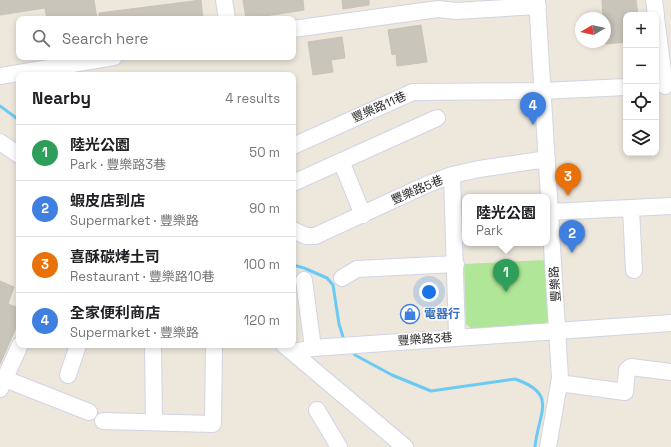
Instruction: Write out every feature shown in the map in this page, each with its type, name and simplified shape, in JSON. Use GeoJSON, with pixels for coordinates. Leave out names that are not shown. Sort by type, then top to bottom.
{"type":"FeatureCollection","features":[{"type":"Feature","properties":{"kind":"street"},"geometry":{"type":"LineString","coordinates":[[224,0],[227,16]]}},
{"type":"Feature","properties":{"kind":"street"},"geometry":{"type":"LineString","coordinates":[[654,0],[656,12]]}},
{"type":"Feature","properties":{"kind":"street"},"geometry":{"type":"LineString","coordinates":[[296,29],[438,5],[456,11],[537,3]]}},
{"type":"Feature","properties":{"kind":"street","name":"豐樂路"},"geometry":{"type":"LineString","coordinates":[[537,3],[549,194]]}},
{"type":"Feature","properties":{"kind":"street"},"geometry":{"type":"LineString","coordinates":[[659,44],[664,86]]}},
{"type":"Feature","properties":{"kind":"street"},"geometry":{"type":"LineString","coordinates":[[24,72],[96,60]]}},
{"type":"Feature","properties":{"kind":"street"},"geometry":{"type":"LineString","coordinates":[[0,76],[16,73]]}},
{"type":"Feature","properties":{"kind":"street","name":"豐樂路11巷"},"geometry":{"type":"LineString","coordinates":[[296,143],[413,92],[542,91],[623,87]]}},
{"type":"Feature","properties":{"kind":"street"},"geometry":{"type":"LineString","coordinates":[[296,181],[437,118]]}},
{"type":"Feature","properties":{"kind":"street"},"geometry":{"type":"LineString","coordinates":[[0,142],[16,153]]}},
{"type":"Feature","properties":{"kind":"street","name":"豐樂路5巷"},"geometry":{"type":"LineString","coordinates":[[296,231],[306,236],[316,236],[428,184],[452,176],[487,168],[547,159]]}},
{"type":"Feature","properties":{"kind":"street"},"geometry":{"type":"LineString","coordinates":[[341,161],[363,215]]}},
{"type":"Feature","properties":{"kind":"street"},"geometry":{"type":"LineString","coordinates":[[452,176],[456,264],[457,337]]}},
{"type":"Feature","properties":{"kind":"street"},"geometry":{"type":"LineString","coordinates":[[550,212],[671,206]]}},
{"type":"Feature","properties":{"kind":"street"},"geometry":{"type":"LineString","coordinates":[[632,208],[634,270]]}},
{"type":"Feature","properties":{"kind":"street","name":"豐樂路"},"geometry":{"type":"LineString","coordinates":[[548,447],[559,383],[558,330],[550,212]]}},
{"type":"Feature","properties":{"kind":"street"},"geometry":{"type":"LineString","coordinates":[[342,278],[357,269],[456,264]]}},
{"type":"Feature","properties":{"kind":"street"},"geometry":{"type":"LineString","coordinates":[[304,280],[313,348]]}},
{"type":"Feature","properties":{"kind":"street","name":"豐樂路3巷"},"geometry":{"type":"LineString","coordinates":[[288,349],[671,323]]}},
{"type":"Feature","properties":{"kind":"street"},"geometry":{"type":"LineString","coordinates":[[19,348],[2,384],[89,412]]}},
{"type":"Feature","properties":{"kind":"street"},"geometry":{"type":"LineString","coordinates":[[68,375],[77,348]]}},
{"type":"Feature","properties":{"kind":"street"},"geometry":{"type":"LineString","coordinates":[[153,348],[154,422]]}},
{"type":"Feature","properties":{"kind":"street"},"geometry":{"type":"LineString","coordinates":[[103,421],[213,424],[214,348]]}},
{"type":"Feature","properties":{"kind":"street"},"geometry":{"type":"LineString","coordinates":[[288,349],[405,447]]}},
{"type":"Feature","properties":{"kind":"street"},"geometry":{"type":"LineString","coordinates":[[559,383],[625,392],[627,370],[631,367],[671,372]]}},
{"type":"Feature","properties":{"kind":"street"},"geometry":{"type":"LineString","coordinates":[[317,410],[339,447]]}},
{"type":"Feature","properties":{"kind":"green space"},"geometry":{"type":"Polygon","coordinates":[[[545,260],[549,320],[543,326],[473,330],[466,324],[464,264],[545,260]]]}},
{"type":"Feature","properties":{"kind":"building"},"geometry":{"type":"Polygon","coordinates":[[[0,0],[94,0],[97,16],[46,16],[45,8],[0,15],[0,0]]]}},
{"type":"Feature","properties":{"kind":"building"},"geometry":{"type":"Polygon","coordinates":[[[201,0],[203,16],[99,16],[99,13],[201,0]]]}},
{"type":"Feature","properties":{"kind":"building"},"geometry":{"type":"Polygon","coordinates":[[[243,0],[303,0],[304,10],[265,16],[246,16],[243,0]]]}},
{"type":"Feature","properties":{"kind":"building"},"geometry":{"type":"Polygon","coordinates":[[[342,0],[369,0],[369,5],[343,9],[342,0]]]}},
{"type":"Feature","properties":{"kind":"building"},"geometry":{"type":"Polygon","coordinates":[[[602,0],[636,0],[638,12],[623,12],[623,42],[611,44],[611,12],[603,12],[602,0]]]}},
{"type":"Feature","properties":{"kind":"building"},"geometry":{"type":"Polygon","coordinates":[[[421,25],[427,62],[397,66],[396,54],[392,55],[388,30],[421,25]]]}},
{"type":"Feature","properties":{"kind":"building"},"geometry":{"type":"Polygon","coordinates":[[[342,37],[345,58],[331,60],[333,72],[313,75],[308,42],[342,37]]]}},
{"type":"Feature","properties":{"kind":"building"},"geometry":{"type":"Polygon","coordinates":[[[0,281],[14,287],[8,304],[16,307],[16,328],[0,364],[0,281]]]}},
{"type":"Feature","properties":{"kind":"waterway"},"geometry":{"type":"LineString","coordinates":[[0,106],[16,118]]}},
{"type":"Feature","properties":{"kind":"waterway"},"geometry":{"type":"LineString","coordinates":[[296,266],[327,278],[333,285],[339,324],[344,340]]}},
{"type":"Feature","properties":{"kind":"waterway"},"geometry":{"type":"LineString","coordinates":[[352,351],[355,355],[392,375],[431,391],[515,379],[529,385],[537,391],[543,406],[535,447]]}},
{"type":"Feature","properties":{"kind":"place","name":"全家便利商店"},"geometry":{"type":"Point","coordinates":[533,125]}},
{"type":"Feature","properties":{"kind":"place","name":"喜酥碳烤土司"},"geometry":{"type":"Point","coordinates":[568,196]}},
{"type":"Feature","properties":{"kind":"place","name":"蝦皮店到店"},"geometry":{"type":"Point","coordinates":[572,253]}},
{"type":"Feature","properties":{"kind":"place","name":"陸光公園"},"geometry":{"type":"Point","coordinates":[506,292]}},
{"type":"Feature","properties":{"kind":"place","name":"電器行"},"geometry":{"type":"Point","coordinates":[410,314]}}]}
